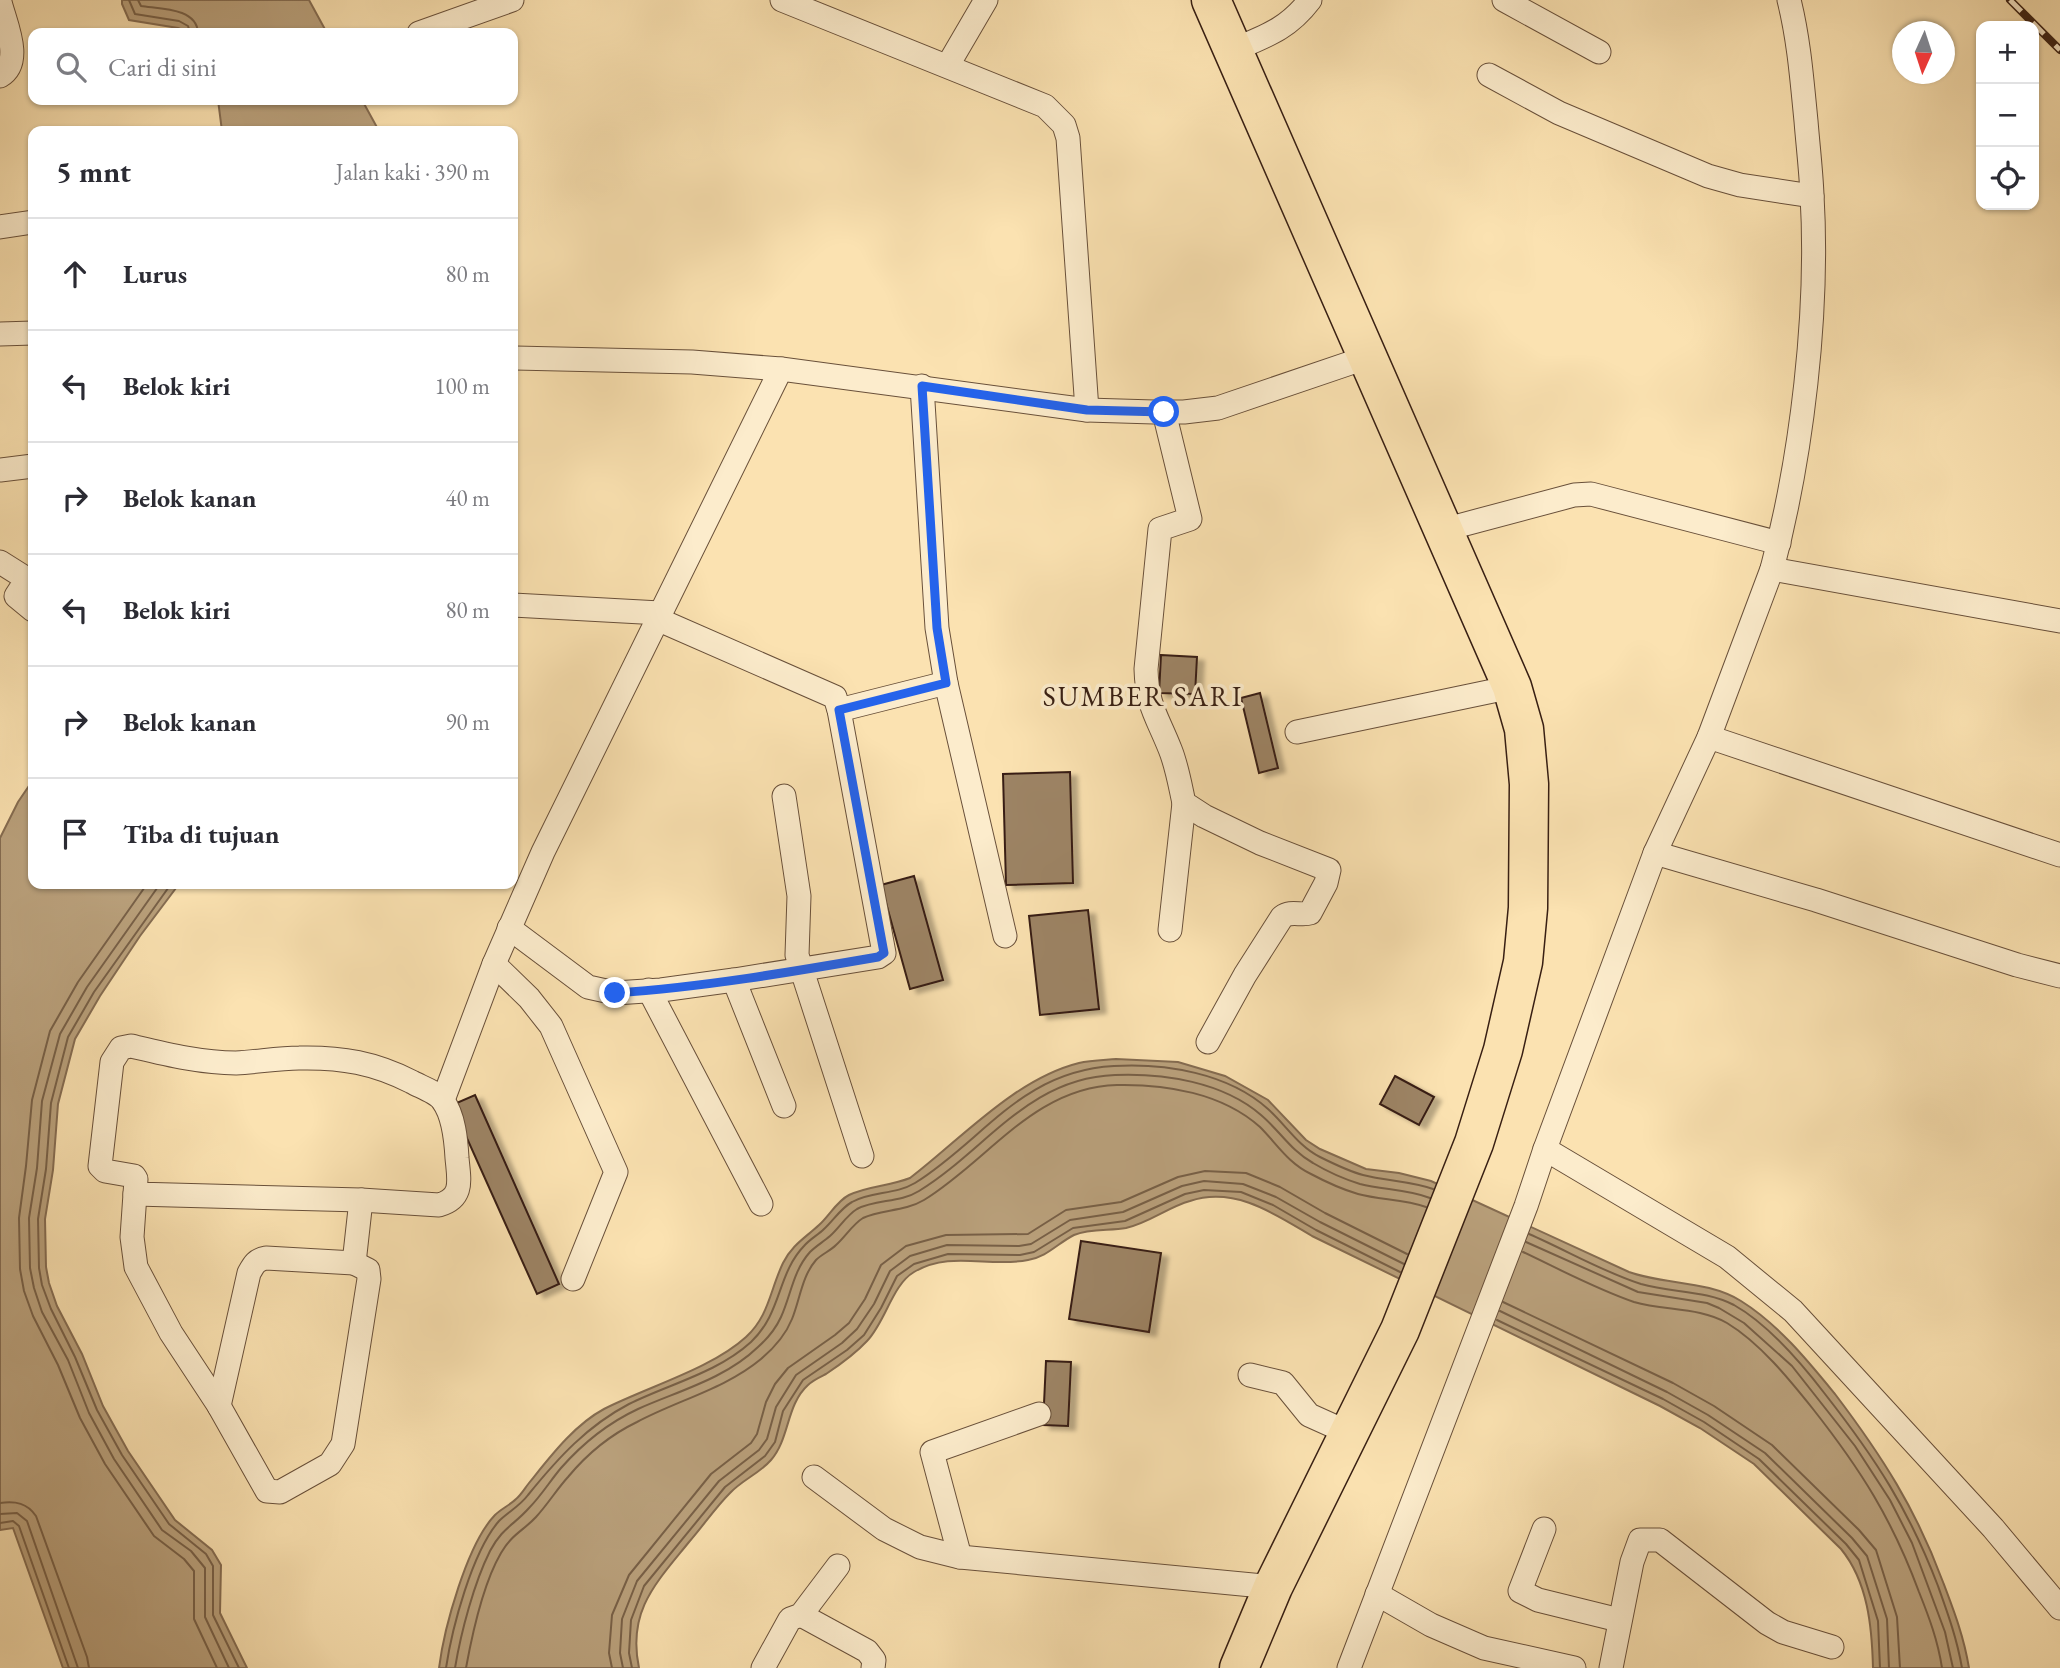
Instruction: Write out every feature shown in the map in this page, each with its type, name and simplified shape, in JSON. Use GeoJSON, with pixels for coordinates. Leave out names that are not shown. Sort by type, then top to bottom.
{"type":"FeatureCollection","features":[{"type":"Feature","properties":{"kind":"highway"},"geometry":{"type":"LineString","coordinates":[[1211,0],[1512,687],[1524,729],[1529,784],[1528,908],[1523,962],[1503,1050],[1474,1143],[1400,1330],[1273,1587],[1239,1668]]}},
{"type":"Feature","properties":{"kind":"street"},"geometry":{"type":"LineString","coordinates":[[433,28],[512,0]]}},
{"type":"Feature","properties":{"kind":"street"},"geometry":{"type":"LineString","coordinates":[[782,0],[1045,106],[1064,125],[1068,138],[1087,410]]}},
{"type":"Feature","properties":{"kind":"street"},"geometry":{"type":"LineString","coordinates":[[948,65],[986,0]]}},
{"type":"Feature","properties":{"kind":"street"},"geometry":{"type":"LineString","coordinates":[[1233,50],[1281,30],[1302,12],[1310,0]]}},
{"type":"Feature","properties":{"kind":"street"},"geometry":{"type":"LineString","coordinates":[[1504,0],[1599,52]]}},
{"type":"Feature","properties":{"kind":"street"},"geometry":{"type":"LineString","coordinates":[[1349,1668],[1526,1206],[1655,853],[1709,737],[1772,569],[1801,414],[1813,279],[1812,196],[1800,58],[1789,0]]}},
{"type":"Feature","properties":{"kind":"street"},"geometry":{"type":"LineString","coordinates":[[0,2],[13,55],[6,73],[0,76]]}},
{"type":"Feature","properties":{"kind":"street"},"geometry":{"type":"LineString","coordinates":[[1489,75],[1559,113],[1708,176],[1740,185],[1812,196]]}},
{"type":"Feature","properties":{"kind":"street"},"geometry":{"type":"LineString","coordinates":[[0,227],[28,223]]}},
{"type":"Feature","properties":{"kind":"street"},"geometry":{"type":"LineString","coordinates":[[0,334],[28,333]]}},
{"type":"Feature","properties":{"kind":"street"},"geometry":{"type":"LineString","coordinates":[[518,358],[692,362],[781,369],[1087,410],[1164,412],[1218,408],[1368,357]]}},
{"type":"Feature","properties":{"kind":"street"},"geometry":{"type":"LineString","coordinates":[[443,1100],[494,964],[543,852],[781,369]]}},
{"type":"Feature","properties":{"kind":"street"},"geometry":{"type":"LineString","coordinates":[[922,386],[937,628],[946,683],[1005,936]]}},
{"type":"Feature","properties":{"kind":"street"},"geometry":{"type":"LineString","coordinates":[[1164,412],[1190,519],[1160,529],[1146,669],[1146,687],[1152,711],[1174,761],[1184,803],[1170,930]]}},
{"type":"Feature","properties":{"kind":"street"},"geometry":{"type":"LineString","coordinates":[[0,470],[28,467]]}},
{"type":"Feature","properties":{"kind":"street"},"geometry":{"type":"LineString","coordinates":[[1443,530],[1574,495],[1591,494],[1779,542]]}},
{"type":"Feature","properties":{"kind":"street"},"geometry":{"type":"LineString","coordinates":[[0,562],[28,575]]}},
{"type":"Feature","properties":{"kind":"street"},"geometry":{"type":"LineString","coordinates":[[1772,569],[2060,621]]}},
{"type":"Feature","properties":{"kind":"street"},"geometry":{"type":"LineString","coordinates":[[28,579],[16,596],[28,606]]}},
{"type":"Feature","properties":{"kind":"street"},"geometry":{"type":"LineString","coordinates":[[509,928],[588,987],[615,993],[734,981],[878,957],[884,953],[835,697],[659,616],[518,605]]}},
{"type":"Feature","properties":{"kind":"street"},"geometry":{"type":"LineString","coordinates":[[839,710],[946,683]]}},
{"type":"Feature","properties":{"kind":"street"},"geometry":{"type":"LineString","coordinates":[[1297,732],[1512,687]]}},
{"type":"Feature","properties":{"kind":"street"},"geometry":{"type":"LineString","coordinates":[[1709,737],[2060,855]]}},
{"type":"Feature","properties":{"kind":"street"},"geometry":{"type":"LineString","coordinates":[[784,796],[799,896],[796,946],[801,971],[862,1156]]}},
{"type":"Feature","properties":{"kind":"street"},"geometry":{"type":"LineString","coordinates":[[1184,803],[1204,816],[1260,843],[1329,870],[1326,883],[1310,913],[1289,913],[1282,917],[1245,975],[1208,1042]]}},
{"type":"Feature","properties":{"kind":"street"},"geometry":{"type":"LineString","coordinates":[[1655,853],[2060,976]]}},
{"type":"Feature","properties":{"kind":"street"},"geometry":{"type":"LineString","coordinates":[[494,964],[529,998],[551,1026],[616,1172],[573,1279]]}},
{"type":"Feature","properties":{"kind":"street"},"geometry":{"type":"LineString","coordinates":[[734,981],[784,1106]]}},
{"type":"Feature","properties":{"kind":"street"},"geometry":{"type":"LineString","coordinates":[[649,990],[761,1204]]}},
{"type":"Feature","properties":{"kind":"street"},"geometry":{"type":"LineString","coordinates":[[135,1194],[361,1199],[439,1205],[450,1202],[458,1189],[452,1120],[443,1100],[386,1069],[358,1062],[300,1058],[236,1063],[197,1059],[131,1046],[121,1048],[111,1062],[100,1166],[105,1171],[134,1176],[136,1179],[132,1237],[136,1267],[171,1333],[219,1406],[267,1491],[280,1492],[330,1464],[343,1444],[369,1279],[368,1270],[354,1263],[266,1258],[257,1260],[248,1273],[219,1406]]}},
{"type":"Feature","properties":{"kind":"street"},"geometry":{"type":"LineString","coordinates":[[1545,1149],[1727,1257],[1793,1311],[1993,1528],[2060,1608]]}},
{"type":"Feature","properties":{"kind":"street"},"geometry":{"type":"LineString","coordinates":[[354,1263],[361,1199]]}},
{"type":"Feature","properties":{"kind":"street"},"geometry":{"type":"LineString","coordinates":[[1250,1375],[1283,1383],[1309,1415],[1349,1433]]}},
{"type":"Feature","properties":{"kind":"street"},"geometry":{"type":"LineString","coordinates":[[960,1557],[932,1452],[1039,1414]]}},
{"type":"Feature","properties":{"kind":"street"},"geometry":{"type":"LineString","coordinates":[[814,1477],[884,1529],[920,1547],[960,1557],[1273,1587]]}},
{"type":"Feature","properties":{"kind":"street"},"geometry":{"type":"LineString","coordinates":[[1544,1529],[1520,1591],[1538,1600],[1619,1620]]}},
{"type":"Feature","properties":{"kind":"street"},"geometry":{"type":"LineString","coordinates":[[1611,1668],[1636,1547],[1640,1540],[1646,1538],[1660,1540],[1767,1623],[1783,1632],[1832,1647]]}},
{"type":"Feature","properties":{"kind":"street"},"geometry":{"type":"LineString","coordinates":[[763,1668],[790,1619],[801,1615],[838,1566]]}},
{"type":"Feature","properties":{"kind":"street"},"geometry":{"type":"LineString","coordinates":[[1377,1594],[1483,1658],[1574,1668]]}},
{"type":"Feature","properties":{"kind":"street"},"geometry":{"type":"LineString","coordinates":[[801,1615],[867,1651],[874,1660],[873,1668]]}},
{"type":"Feature","properties":{"kind":"water"},"geometry":{"type":"Polygon","coordinates":[[[122,0],[309,0],[324,28],[178,28],[129,20],[122,0]]]}},
{"type":"Feature","properties":{"kind":"water"},"geometry":{"type":"Polygon","coordinates":[[[219,105],[365,105],[376,126],[221,126],[219,105]]]}},
{"type":"Feature","properties":{"kind":"water"},"geometry":{"type":"Polygon","coordinates":[[[28,787],[28,889],[175,889],[140,936],[75,1039],[58,1104],[53,1170],[45,1219],[46,1267],[57,1306],[82,1354],[103,1406],[128,1451],[175,1520],[212,1550],[221,1565],[220,1613],[247,1668],[63,1668],[13,1528],[0,1530],[0,838],[28,787]]]}},
{"type":"Feature","properties":{"kind":"water"},"geometry":{"type":"Polygon","coordinates":[[[1116,1059],[1178,1062],[1225,1076],[1268,1100],[1306,1140],[1320,1149],[1366,1169],[1431,1181],[1629,1272],[1714,1289],[1755,1310],[1792,1344],[1835,1394],[1896,1484],[1933,1556],[1955,1614],[1969,1668],[1873,1668],[1870,1621],[1863,1590],[1841,1549],[1754,1464],[1700,1428],[1312,1236],[1269,1211],[1239,1200],[1207,1197],[1174,1207],[1143,1223],[1126,1228],[1093,1230],[1074,1235],[1035,1258],[1014,1262],[942,1262],[928,1265],[906,1278],[867,1341],[842,1363],[810,1383],[801,1393],[782,1442],[771,1460],[735,1488],[656,1585],[647,1599],[637,1630],[639,1668],[439,1668],[458,1587],[485,1528],[495,1515],[520,1496],[554,1452],[583,1424],[604,1409],[715,1359],[746,1337],[760,1320],[787,1257],[845,1198],[856,1192],[910,1178],[990,1112],[1033,1082],[1079,1063],[1116,1059]]]}},
{"type":"Feature","properties":{"kind":"building"},"geometry":{"type":"Polygon","coordinates":[[[1161,655],[1197,657],[1195,694],[1159,693],[1161,655]]]}},
{"type":"Feature","properties":{"kind":"building"},"geometry":{"type":"Polygon","coordinates":[[[1260,693],[1278,768],[1259,773],[1241,698],[1260,693]]]}},
{"type":"Feature","properties":{"kind":"building"},"geometry":{"type":"Polygon","coordinates":[[[1070,772],[1073,883],[1006,885],[1003,774],[1070,772]]]}},
{"type":"Feature","properties":{"kind":"building"},"geometry":{"type":"Polygon","coordinates":[[[914,876],[943,980],[910,989],[881,885],[914,876]]]}},
{"type":"Feature","properties":{"kind":"building"},"geometry":{"type":"Polygon","coordinates":[[[1088,910],[1099,1009],[1040,1015],[1029,916],[1088,910]]]}},
{"type":"Feature","properties":{"kind":"building"},"geometry":{"type":"Polygon","coordinates":[[[1395,1076],[1434,1097],[1419,1125],[1380,1104],[1395,1076]]]}},
{"type":"Feature","properties":{"kind":"building"},"geometry":{"type":"Polygon","coordinates":[[[475,1095],[559,1284],[537,1294],[452,1105],[475,1095]]]}},
{"type":"Feature","properties":{"kind":"building"},"geometry":{"type":"Polygon","coordinates":[[[1081,1241],[1161,1253],[1149,1332],[1069,1319],[1081,1241]]]}},
{"type":"Feature","properties":{"kind":"building"},"geometry":{"type":"Polygon","coordinates":[[[1046,1361],[1071,1362],[1068,1426],[1043,1425],[1046,1361]]]}},
{"type":"Feature","properties":{"kind":"railway"},"geometry":{"type":"LineString","coordinates":[[2010,0],[2060,50]]}},
{"type":"Feature","properties":{"kind":"district","name":"SUMBER SARI"},"geometry":{"type":"Point","coordinates":[1143,696]}},
{"type":"Feature","properties":{"kind":"route"},"geometry":{"type":"LineString","coordinates":[[615,993],[734,981],[883,955],[884,948],[839,710],[946,683],[937,628],[922,386],[1087,410],[1164,412]]}}]}
